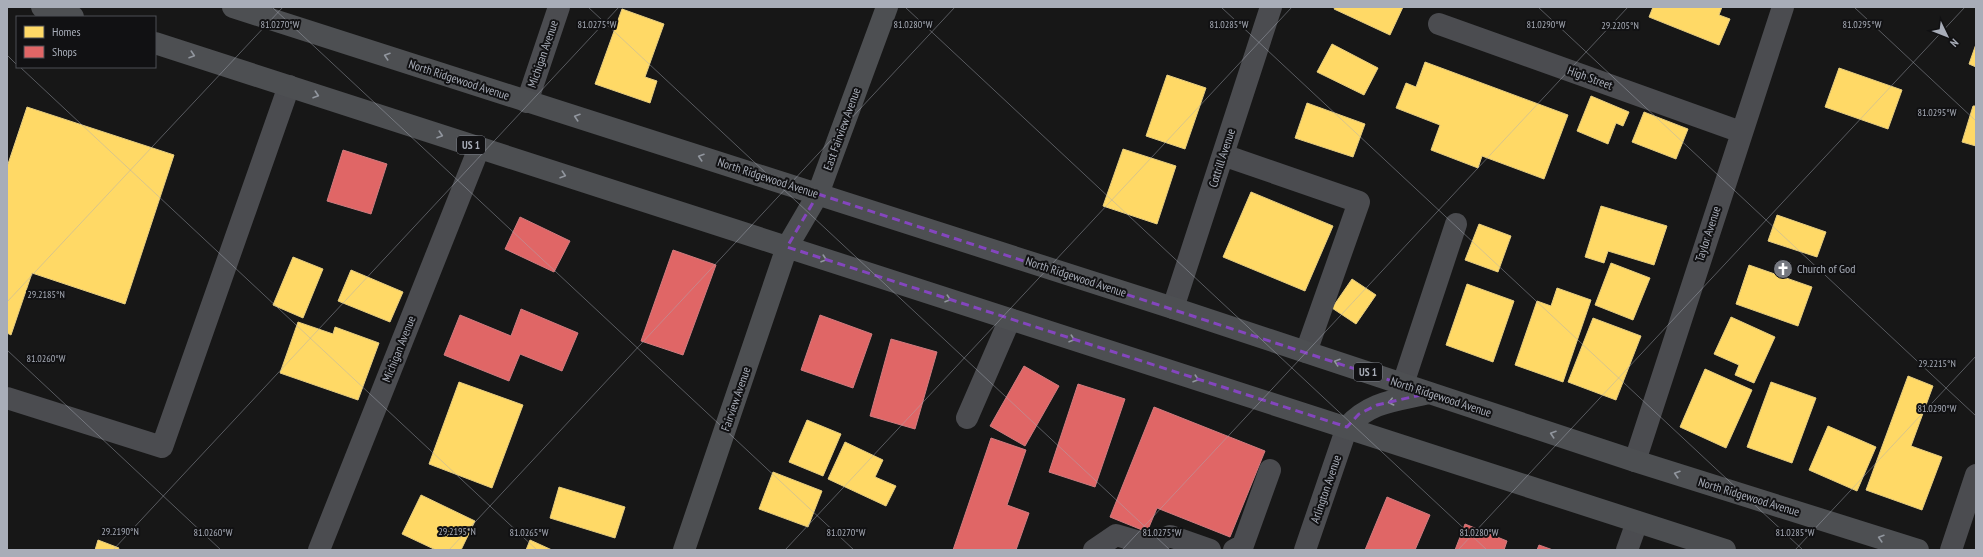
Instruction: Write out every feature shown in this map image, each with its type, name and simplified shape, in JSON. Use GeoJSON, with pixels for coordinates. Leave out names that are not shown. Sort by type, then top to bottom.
{"type":"FeatureCollection","features":[{"type":"Feature","properties":{"kind":"main road"},"geometry":{"type":"LineString","coordinates":[[42,7],[70,16]]}},
{"type":"Feature","properties":{"kind":"main road","name":"North Ridgewood Avenue"},"geometry":{"type":"LineString","coordinates":[[233,7],[258,11],[527,102],[1173,308],[1635,461],[1918,550]]}},
{"type":"Feature","properties":{"kind":"main road","name":"East Fairview Avenue"},"geometry":{"type":"LineString","coordinates":[[787,247],[818,194],[886,7]]}},
{"type":"Feature","properties":{"kind":"main road","name":"US 1"},"geometry":{"type":"LineString","coordinates":[[156,43],[1725,550]]}},
{"type":"Feature","properties":{"kind":"main road","name":"Fairview Avenue"},"geometry":{"type":"LineString","coordinates":[[684,550],[787,247]]}},
{"type":"Feature","properties":{"kind":"main road"},"geometry":{"type":"LineString","coordinates":[[1346,427],[1359,414],[1377,405],[1428,393]]}},
{"type":"Feature","properties":{"kind":"street","name":"Michigan Avenue"},"geometry":{"type":"LineString","coordinates":[[527,102],[559,7]]}},
{"type":"Feature","properties":{"kind":"street","name":"Cottrill Avenue"},"geometry":{"type":"LineString","coordinates":[[1173,308],[1271,7]]}},
{"type":"Feature","properties":{"kind":"street","name":"Taylor Avenue"},"geometry":{"type":"LineString","coordinates":[[1635,461],[1783,7]]}},
{"type":"Feature","properties":{"kind":"street","name":"High Street"},"geometry":{"type":"LineString","coordinates":[[1439,24],[1741,132]]}},
{"type":"Feature","properties":{"kind":"street"},"geometry":{"type":"LineString","coordinates":[[7,398],[162,447],[289,86]]}},
{"type":"Feature","properties":{"kind":"street","name":"Michigan Avenue"},"geometry":{"type":"LineString","coordinates":[[319,550],[479,148]]}},
{"type":"Feature","properties":{"kind":"street"},"geometry":{"type":"LineString","coordinates":[[1223,156],[1358,202],[1306,352]]}},
{"type":"Feature","properties":{"kind":"street"},"geometry":{"type":"LineString","coordinates":[[1403,384],[1456,224]]}},
{"type":"Feature","properties":{"kind":"street"},"geometry":{"type":"LineString","coordinates":[[967,418],[1010,319]]}},
{"type":"Feature","properties":{"kind":"street","name":"Arlington Avenue"},"geometry":{"type":"LineString","coordinates":[[1305,550],[1346,427]]}},
{"type":"Feature","properties":{"kind":"street"},"geometry":{"type":"LineString","coordinates":[[1234,550],[1243,545],[1270,470]]}},
{"type":"Feature","properties":{"kind":"street"},"geometry":{"type":"LineString","coordinates":[[1951,550],[1975,480]]}},
{"type":"Feature","properties":{"kind":"street"},"geometry":{"type":"LineString","coordinates":[[1627,550],[1637,522]]}},
{"type":"Feature","properties":{"kind":"street"},"geometry":{"type":"LineString","coordinates":[[1094,550],[1116,535],[1150,545],[1170,536],[1210,550]]}},
{"type":"Feature","properties":{"kind":"highlighted area"},"geometry":{"type":"Polygon","coordinates":[[[818,194],[1429,393],[1377,405],[1359,414],[1347,427],[787,247],[818,194]]]}},
{"type":"Feature","properties":{"kind":"building: Homes"},"geometry":{"type":"Polygon","coordinates":[[[1335,7],[1403,7],[1390,35],[1334,9],[1335,7]]]}},
{"type":"Feature","properties":{"kind":"building: Homes"},"geometry":{"type":"Polygon","coordinates":[[[1653,7],[1722,7],[1719,15],[1730,19],[1719,45],[1649,17],[1653,7]]]}},
{"type":"Feature","properties":{"kind":"building: Homes"},"geometry":{"type":"Polygon","coordinates":[[[622,9],[664,24],[645,77],[657,81],[650,103],[595,84],[622,9]]]}},
{"type":"Feature","properties":{"kind":"building: Homes"},"geometry":{"type":"Polygon","coordinates":[[[1332,44],[1378,68],[1364,95],[1317,72],[1332,44]]]}},
{"type":"Feature","properties":{"kind":"building: Homes"},"geometry":{"type":"Polygon","coordinates":[[[1976,44],[1976,67],[1969,64],[1976,44]]]}},
{"type":"Feature","properties":{"kind":"building: Homes"},"geometry":{"type":"Polygon","coordinates":[[[1425,62],[1568,115],[1544,179],[1482,156],[1478,168],[1431,150],[1440,125],[1396,108],[1406,83],[1416,87],[1425,62]]]}},
{"type":"Feature","properties":{"kind":"building: Homes"},"geometry":{"type":"Polygon","coordinates":[[[1839,68],[1902,90],[1888,129],[1825,107],[1839,68]]]}},
{"type":"Feature","properties":{"kind":"building: Homes"},"geometry":{"type":"Polygon","coordinates":[[[1167,75],[1206,88],[1185,149],[1146,136],[1167,75]]]}},
{"type":"Feature","properties":{"kind":"building: Homes"},"geometry":{"type":"Polygon","coordinates":[[[1591,96],[1629,112],[1623,126],[1616,123],[1608,144],[1577,131],[1591,96]]]}},
{"type":"Feature","properties":{"kind":"building: Homes"},"geometry":{"type":"Polygon","coordinates":[[[1307,103],[1365,124],[1353,157],[1295,138],[1307,103]]]}},
{"type":"Feature","properties":{"kind":"building: Homes"},"geometry":{"type":"Polygon","coordinates":[[[1973,106],[1976,106],[1976,146],[1962,142],[1973,106]]]}},
{"type":"Feature","properties":{"kind":"building: Homes"},"geometry":{"type":"Polygon","coordinates":[[[27,107],[174,155],[125,304],[32,273],[11,335],[7,333],[7,167],[27,107]]]}},
{"type":"Feature","properties":{"kind":"building: Homes"},"geometry":{"type":"Polygon","coordinates":[[[1644,112],[1688,129],[1676,159],[1632,142],[1644,112]]]}},
{"type":"Feature","properties":{"kind":"building: Homes"},"geometry":{"type":"Polygon","coordinates":[[[1123,149],[1176,166],[1157,224],[1103,206],[1123,149]]]}},
{"type":"Feature","properties":{"kind":"building: Homes"},"geometry":{"type":"Polygon","coordinates":[[[1251,192],[1333,226],[1305,291],[1223,257],[1251,192]]]}},
{"type":"Feature","properties":{"kind":"building: Homes"},"geometry":{"type":"Polygon","coordinates":[[[1601,206],[1667,226],[1654,265],[1608,251],[1604,263],[1585,257],[1601,206]]]}},
{"type":"Feature","properties":{"kind":"building: Homes"},"geometry":{"type":"Polygon","coordinates":[[[1777,215],[1826,232],[1817,257],[1768,241],[1777,215]]]}},
{"type":"Feature","properties":{"kind":"building: Homes"},"geometry":{"type":"Polygon","coordinates":[[[1479,224],[1511,236],[1498,272],[1465,260],[1479,224]]]}},
{"type":"Feature","properties":{"kind":"building: Homes"},"geometry":{"type":"Polygon","coordinates":[[[293,257],[323,269],[303,318],[273,305],[293,257]]]}},
{"type":"Feature","properties":{"kind":"building: Homes"},"geometry":{"type":"Polygon","coordinates":[[[1611,263],[1650,278],[1633,320],[1595,305],[1611,263]]]}},
{"type":"Feature","properties":{"kind":"building: Homes"},"geometry":{"type":"Polygon","coordinates":[[[1749,265],[1812,287],[1798,326],[1736,304],[1749,265]]]}},
{"type":"Feature","properties":{"kind":"building: Homes"},"geometry":{"type":"Polygon","coordinates":[[[351,270],[403,292],[390,322],[338,301],[351,270]]]}},
{"type":"Feature","properties":{"kind":"building: Homes"},"geometry":{"type":"Polygon","coordinates":[[[1352,279],[1376,295],[1356,324],[1332,308],[1352,279]]]}},
{"type":"Feature","properties":{"kind":"building: Homes"},"geometry":{"type":"Polygon","coordinates":[[[1467,284],[1514,301],[1493,362],[1446,345],[1467,284]]]}},
{"type":"Feature","properties":{"kind":"building: Homes"},"geometry":{"type":"Polygon","coordinates":[[[1557,288],[1591,300],[1563,382],[1515,365],[1537,301],[1551,306],[1557,288]]]}},
{"type":"Feature","properties":{"kind":"building: Homes"},"geometry":{"type":"Polygon","coordinates":[[[1731,317],[1775,337],[1754,383],[1735,375],[1739,365],[1714,354],[1731,317]]]}},
{"type":"Feature","properties":{"kind":"building: Homes"},"geometry":{"type":"Polygon","coordinates":[[[1593,318],[1641,336],[1616,400],[1568,382],[1593,318]]]}},
{"type":"Feature","properties":{"kind":"building: Homes"},"geometry":{"type":"Polygon","coordinates":[[[298,322],[333,334],[335,327],[379,343],[358,400],[280,373],[298,322]]]}},
{"type":"Feature","properties":{"kind":"building: Homes"},"geometry":{"type":"Polygon","coordinates":[[[1705,369],[1752,390],[1726,448],[1680,427],[1705,369]]]}},
{"type":"Feature","properties":{"kind":"building: Homes"},"geometry":{"type":"Polygon","coordinates":[[[1908,376],[1933,386],[1911,446],[1942,457],[1922,510],[1866,490],[1908,376]]]}},
{"type":"Feature","properties":{"kind":"building: Homes"},"geometry":{"type":"Polygon","coordinates":[[[459,382],[523,405],[492,488],[429,464],[459,382]]]}},
{"type":"Feature","properties":{"kind":"building: Homes"},"geometry":{"type":"Polygon","coordinates":[[[1771,382],[1816,398],[1792,463],[1747,447],[1771,382]]]}},
{"type":"Feature","properties":{"kind":"building: Homes"},"geometry":{"type":"Polygon","coordinates":[[[807,420],[841,434],[823,476],[789,462],[807,420]]]}},
{"type":"Feature","properties":{"kind":"building: Homes"},"geometry":{"type":"Polygon","coordinates":[[[1828,426],[1876,447],[1857,491],[1809,470],[1828,426]]]}},
{"type":"Feature","properties":{"kind":"building: Homes"},"geometry":{"type":"Polygon","coordinates":[[[845,442],[883,460],[875,477],[896,486],[886,506],[828,479],[845,442]]]}},
{"type":"Feature","properties":{"kind":"building: Homes"},"geometry":{"type":"Polygon","coordinates":[[[773,472],[822,491],[808,527],[759,509],[773,472]]]}},
{"type":"Feature","properties":{"kind":"building: Homes"},"geometry":{"type":"Polygon","coordinates":[[[559,487],[625,507],[615,538],[550,518],[559,487]]]}},
{"type":"Feature","properties":{"kind":"building: Homes"},"geometry":{"type":"Polygon","coordinates":[[[421,495],[475,521],[461,550],[436,550],[402,534],[421,495]]]}},
{"type":"Feature","properties":{"kind":"building: Homes"},"geometry":{"type":"Polygon","coordinates":[[[98,540],[119,548],[118,550],[95,550],[98,540]]]}},
{"type":"Feature","properties":{"kind":"building: Homes"},"geometry":{"type":"Polygon","coordinates":[[[530,540],[552,550],[526,550],[530,540]]]}},
{"type":"Feature","properties":{"kind":"building: Shops"},"geometry":{"type":"Polygon","coordinates":[[[343,150],[387,164],[371,214],[327,201],[343,150]]]}},
{"type":"Feature","properties":{"kind":"building: Shops"},"geometry":{"type":"Polygon","coordinates":[[[520,217],[570,241],[554,272],[505,249],[520,217]]]}},
{"type":"Feature","properties":{"kind":"building: Shops"},"geometry":{"type":"Polygon","coordinates":[[[673,250],[716,265],[683,355],[641,341],[673,250]]]}},
{"type":"Feature","properties":{"kind":"building: Shops"},"geometry":{"type":"Polygon","coordinates":[[[521,309],[578,333],[562,371],[520,354],[509,381],[444,355],[460,315],[511,336],[521,309]]]}},
{"type":"Feature","properties":{"kind":"building: Shops"},"geometry":{"type":"Polygon","coordinates":[[[820,315],[872,334],[853,388],[801,370],[820,315]]]}},
{"type":"Feature","properties":{"kind":"building: Shops"},"geometry":{"type":"Polygon","coordinates":[[[891,339],[937,352],[915,429],[870,416],[891,339]]]}},
{"type":"Feature","properties":{"kind":"building: Shops"},"geometry":{"type":"Polygon","coordinates":[[[1024,366],[1059,386],[1025,446],[990,426],[1024,366]]]}},
{"type":"Feature","properties":{"kind":"building: Shops"},"geometry":{"type":"Polygon","coordinates":[[[1078,384],[1125,399],[1095,487],[1049,472],[1078,384]]]}},
{"type":"Feature","properties":{"kind":"building: Shops"},"geometry":{"type":"Polygon","coordinates":[[[1154,407],[1265,451],[1230,537],[1157,508],[1147,532],[1110,517],[1154,407]]]}},
{"type":"Feature","properties":{"kind":"building: Shops"},"geometry":{"type":"Polygon","coordinates":[[[991,438],[1026,450],[1007,505],[1029,513],[1016,550],[953,550],[991,438]]]}},
{"type":"Feature","properties":{"kind":"building: Shops"},"geometry":{"type":"Polygon","coordinates":[[[1387,497],[1430,515],[1415,550],[1365,550],[1387,497]]]}},
{"type":"Feature","properties":{"kind":"building: Shops"},"geometry":{"type":"Polygon","coordinates":[[[1465,524],[1507,541],[1504,550],[1455,550],[1465,524]]]}},
{"type":"Feature","properties":{"kind":"building: Shops"},"geometry":{"type":"Polygon","coordinates":[[[1539,545],[1553,550],[1537,550],[1539,545]]]}},
{"type":"Feature","properties":{"kind":"place","name":"Church of God"},"geometry":{"type":"Point","coordinates":[1783,269]}}]}
